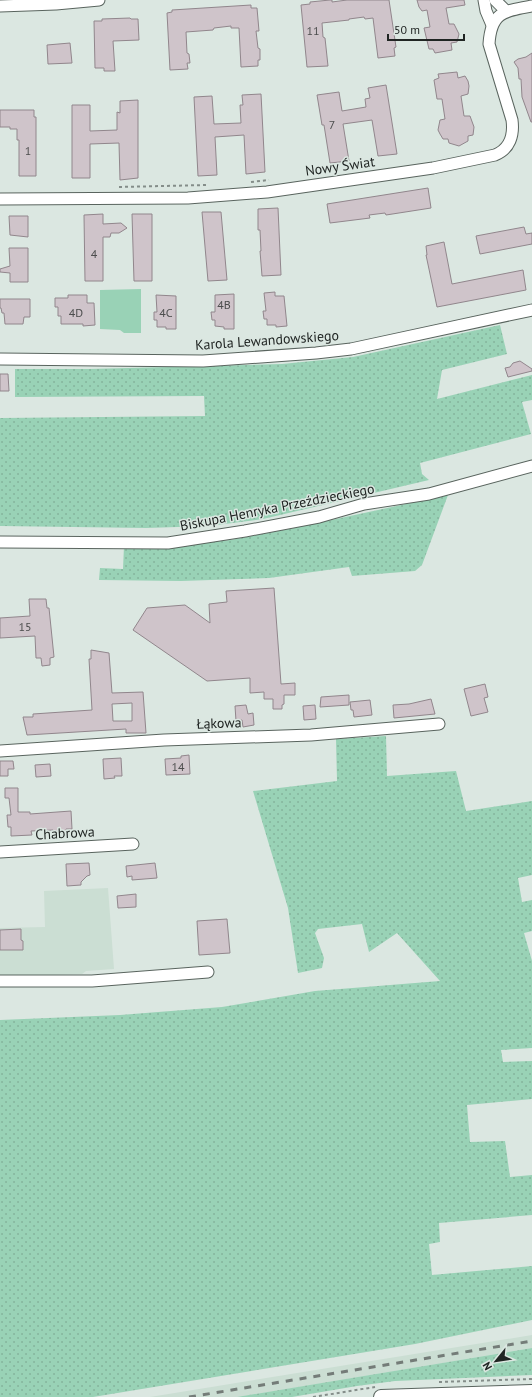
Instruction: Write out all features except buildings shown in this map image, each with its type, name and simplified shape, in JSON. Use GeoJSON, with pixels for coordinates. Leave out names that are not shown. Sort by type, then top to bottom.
{"type":"FeatureCollection","features":[{"type":"Feature","properties":{"kind":"main road"},"geometry":{"type":"LineString","coordinates":[[381,1397],[532,1392]]}},
{"type":"Feature","properties":{"kind":"street"},"geometry":{"type":"LineString","coordinates":[[0,6],[56,4],[99,0]]}},
{"type":"Feature","properties":{"kind":"street"},"geometry":{"type":"LineString","coordinates":[[484,0],[486,11],[492,25]]}},
{"type":"Feature","properties":{"kind":"street"},"geometry":{"type":"LineString","coordinates":[[495,0],[506,11]]}},
{"type":"Feature","properties":{"kind":"street"},"geometry":{"type":"LineString","coordinates":[[492,25],[495,20],[506,11],[532,6]]}},
{"type":"Feature","properties":{"kind":"street","name":"Nowy Świat"},"geometry":{"type":"LineString","coordinates":[[0,199],[188,198],[268,192],[427,168],[495,155],[502,152],[507,146],[513,128],[490,44],[490,32],[492,25]]}},
{"type":"Feature","properties":{"kind":"street","name":"Karola Lewandowskiego"},"geometry":{"type":"LineString","coordinates":[[0,359],[203,361],[316,353],[351,349],[532,310]]}},
{"type":"Feature","properties":{"kind":"street","name":"Biskupa Henryka Przeździeckiego"},"geometry":{"type":"LineString","coordinates":[[0,542],[168,543],[245,531],[319,517],[364,504],[429,494],[532,466]]}},
{"type":"Feature","properties":{"kind":"street","name":"Łąkowa"},"geometry":{"type":"LineString","coordinates":[[0,751],[164,740],[311,735],[439,724]]}},
{"type":"Feature","properties":{"kind":"street","name":"Chabrowa"},"geometry":{"type":"LineString","coordinates":[[0,852],[132,844]]}},
{"type":"Feature","properties":{"kind":"street"},"geometry":{"type":"LineString","coordinates":[[0,981],[92,980],[208,972]]}},
{"type":"Feature","properties":{"kind":"path"},"geometry":{"type":"LineString","coordinates":[[249,182],[272,180]]}},
{"type":"Feature","properties":{"kind":"path"},"geometry":{"type":"LineString","coordinates":[[117,187],[210,185]]}},
{"type":"Feature","properties":{"kind":"shaded area"},"geometry":{"type":"Polygon","coordinates":[[[108,888],[114,969],[86,971],[82,974],[0,977],[0,928],[45,927],[44,891],[108,888]]]}},
{"type":"Feature","properties":{"kind":"shaded area"},"geometry":{"type":"Polygon","coordinates":[[[532,1335],[532,1348],[287,1389],[237,1397],[150,1397],[532,1335]]]}},
{"type":"Feature","properties":{"kind":"green space"},"geometry":{"type":"Polygon","coordinates":[[[141,289],[141,333],[124,333],[120,330],[100,329],[100,290],[141,289]]]}},
{"type":"Feature","properties":{"kind":"green space"},"geometry":{"type":"Polygon","coordinates":[[[500,325],[507,354],[442,370],[437,399],[532,375],[532,400],[522,402],[531,434],[420,463],[422,474],[429,480],[263,519],[209,526],[146,528],[0,526],[0,418],[205,416],[204,396],[15,397],[15,369],[89,369],[282,364],[353,357],[500,325]]]}},
{"type":"Feature","properties":{"kind":"green space"},"geometry":{"type":"Polygon","coordinates":[[[448,495],[422,565],[415,571],[352,576],[349,567],[269,578],[181,581],[99,580],[100,568],[123,569],[124,546],[178,546],[230,540],[448,495]]]}},
{"type":"Feature","properties":{"kind":"green space"},"geometry":{"type":"Polygon","coordinates":[[[386,736],[387,776],[456,771],[466,811],[532,801],[532,875],[518,878],[522,902],[532,900],[532,931],[524,933],[532,961],[532,1048],[501,1050],[503,1062],[532,1061],[532,1099],[467,1105],[470,1142],[505,1141],[510,1177],[532,1175],[532,1215],[439,1223],[440,1242],[429,1244],[432,1275],[532,1266],[532,1320],[415,1344],[93,1397],[0,1397],[0,1020],[120,1015],[222,1007],[315,991],[440,981],[397,933],[369,952],[362,924],[318,929],[315,933],[324,958],[322,968],[298,973],[288,908],[253,791],[337,781],[336,739],[386,736]]]}},
{"type":"Feature","properties":{"kind":"green space"},"geometry":{"type":"Polygon","coordinates":[[[532,1348],[532,1375],[395,1381],[292,1397],[237,1397],[532,1348]]]}},
{"type":"Feature","properties":{"kind":"railway"},"geometry":{"type":"LineString","coordinates":[[189,1397],[532,1341]]}}]}
